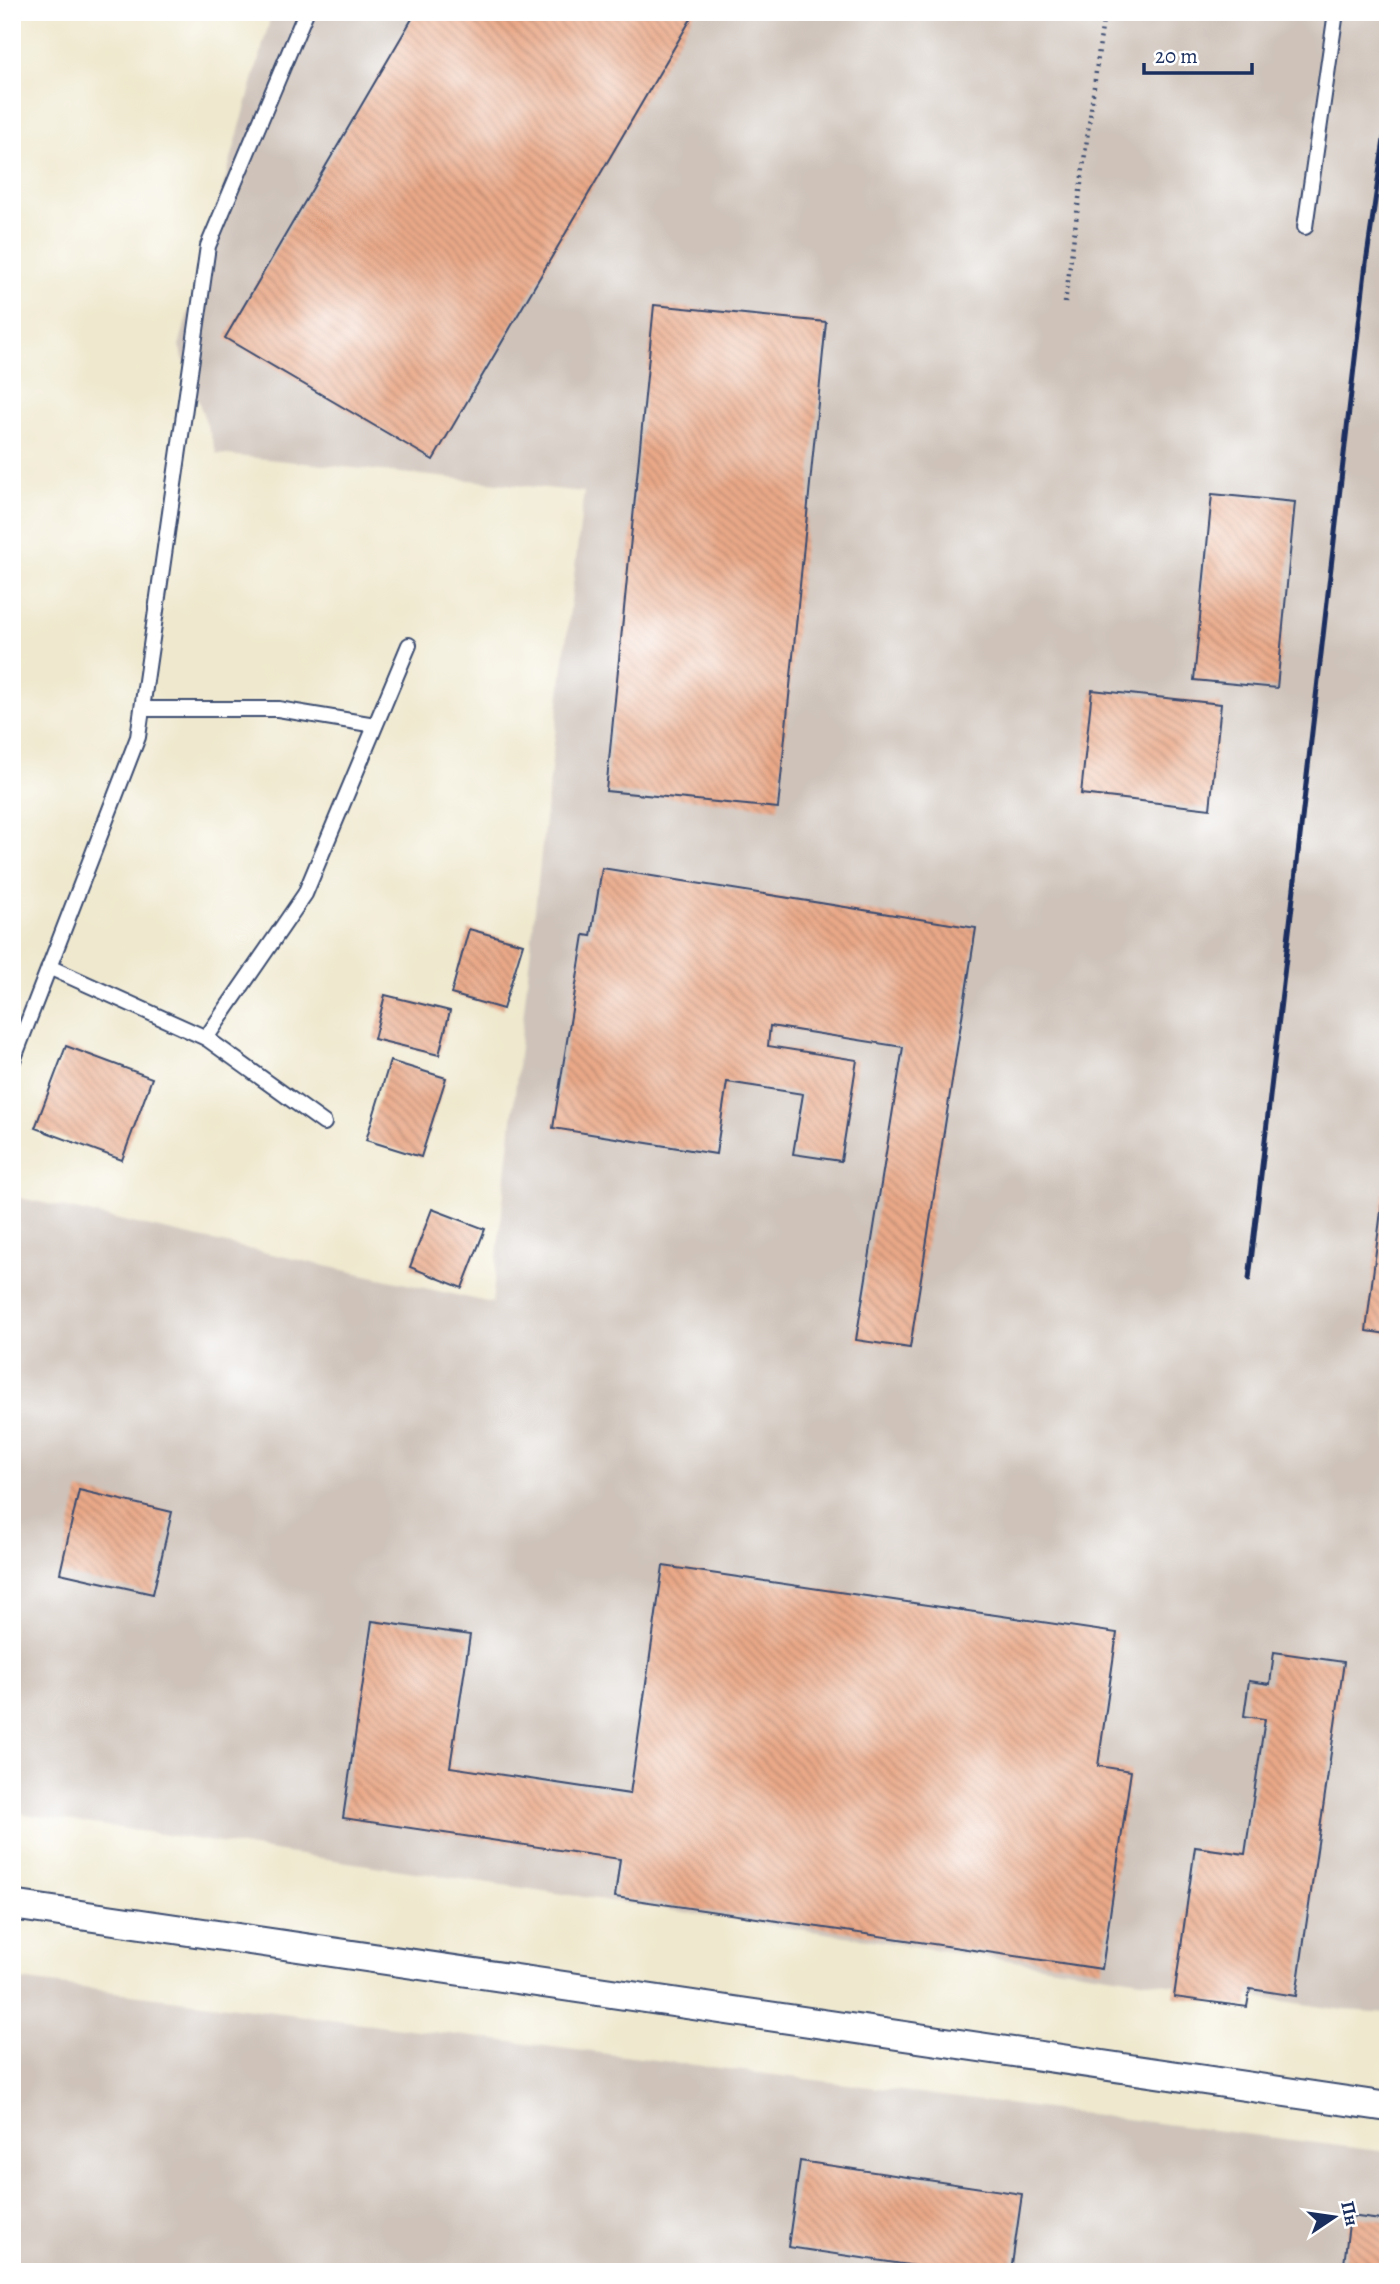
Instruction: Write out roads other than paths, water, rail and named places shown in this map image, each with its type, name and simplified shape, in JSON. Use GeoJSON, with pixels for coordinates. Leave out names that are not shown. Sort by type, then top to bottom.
{"type":"FeatureCollection","features":[{"type":"Feature","properties":{"kind":"street"},"geometry":{"type":"LineString","coordinates":[[12,1905],[1388,2107]]}},
{"type":"Feature","properties":{"kind":"lane"},"geometry":{"type":"LineString","coordinates":[[12,1063],[138,737],[208,246],[306,12]]}},
{"type":"Feature","properties":{"kind":"lane"},"geometry":{"type":"LineString","coordinates":[[1305,227],[1336,12]]}},
{"type":"Feature","properties":{"kind":"lane"},"geometry":{"type":"LineString","coordinates":[[206,1038],[304,894],[409,645]]}},
{"type":"Feature","properties":{"kind":"lane"},"geometry":{"type":"LineString","coordinates":[[142,709],[278,709],[375,725]]}},
{"type":"Feature","properties":{"kind":"lane"},"geometry":{"type":"LineString","coordinates":[[50,967],[206,1038],[324,1123]]}},
{"type":"Feature","properties":{"kind":"railway"},"geometry":{"type":"LineString","coordinates":[[1249,1279],[1366,263],[1388,112]]}}]}
